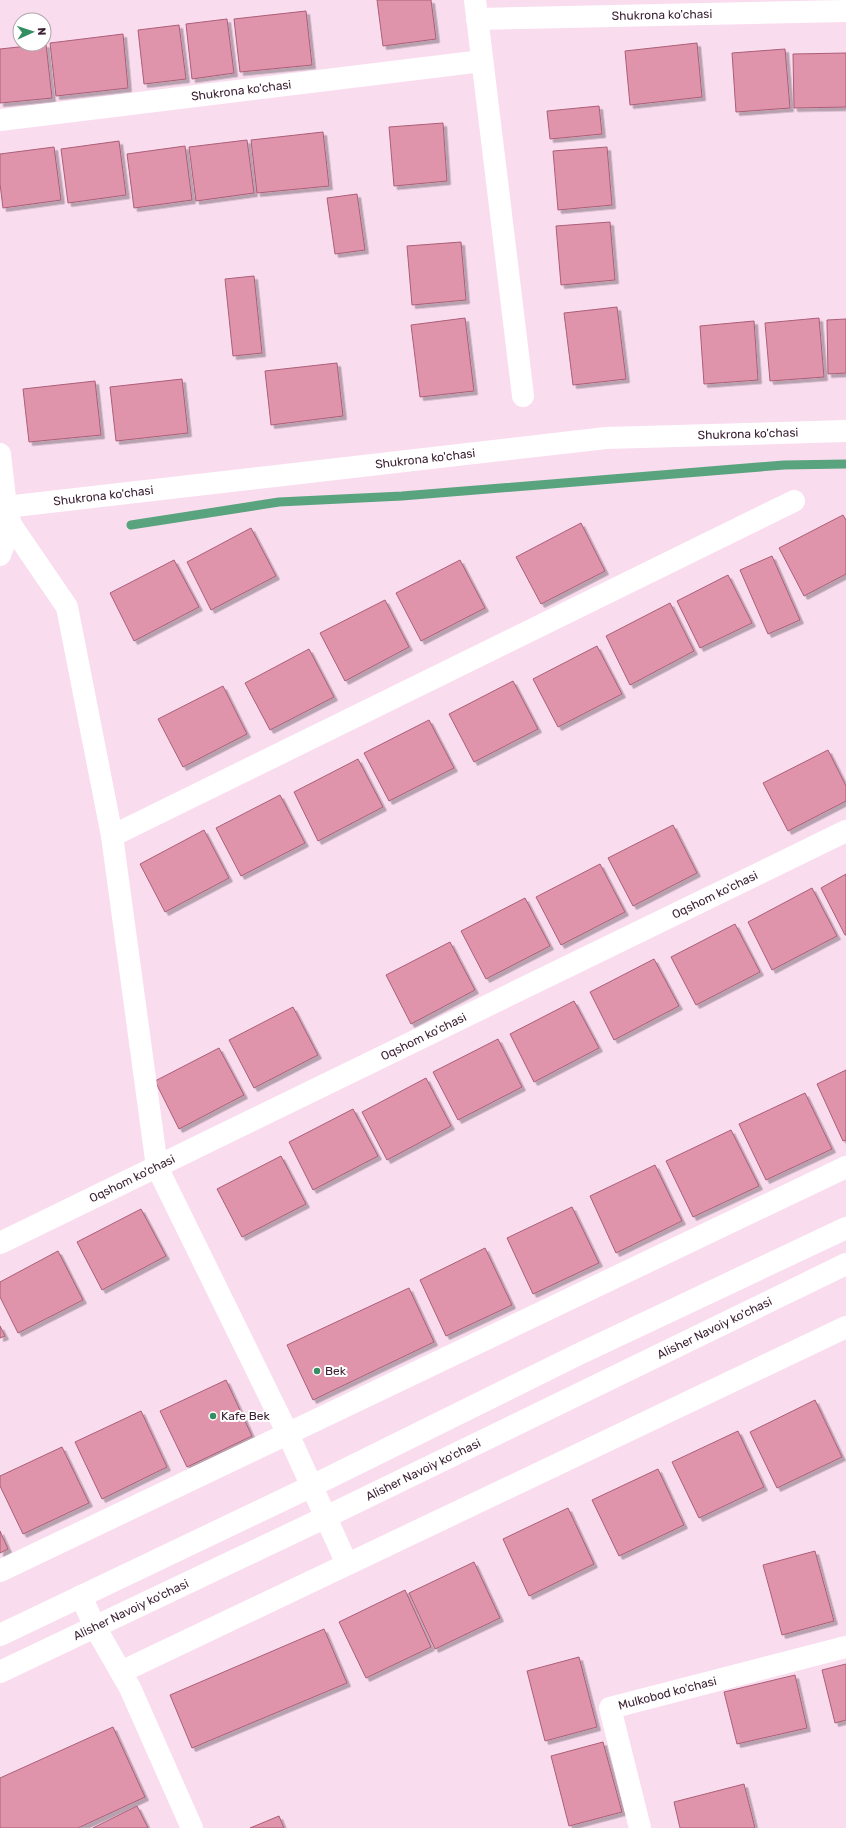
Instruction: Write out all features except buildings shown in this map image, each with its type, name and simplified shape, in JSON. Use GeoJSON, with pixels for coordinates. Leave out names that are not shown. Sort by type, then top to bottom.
{"type":"FeatureCollection","features":[{"type":"Feature","properties":{"kind":"street","name":"Shukrona ko'chasi"},"geometry":{"type":"LineString","coordinates":[[476,9],[846,11]]}},
{"type":"Feature","properties":{"kind":"street"},"geometry":{"type":"LineString","coordinates":[[476,9],[523,396]]}},
{"type":"Feature","properties":{"kind":"street","name":"Shukrona ko'chasi"},"geometry":{"type":"LineString","coordinates":[[0,120],[482,62]]}},
{"type":"Feature","properties":{"kind":"street","name":"Shukrona ko'chasi"},"geometry":{"type":"LineString","coordinates":[[9,516],[606,438],[846,431]]}},
{"type":"Feature","properties":{"kind":"street"},"geometry":{"type":"LineString","coordinates":[[0,454],[9,516],[0,555]]}},
{"type":"Feature","properties":{"kind":"street"},"geometry":{"type":"LineString","coordinates":[[112,836],[794,501]]}},
{"type":"Feature","properties":{"kind":"street"},"geometry":{"type":"LineString","coordinates":[[9,516],[67,607],[112,836],[157,1167],[288,1434],[347,1564]]}},
{"type":"Feature","properties":{"kind":"street","name":"Oqshom ko'chasi"},"geometry":{"type":"LineString","coordinates":[[0,1243],[846,831]]}},
{"type":"Feature","properties":{"kind":"street"},"geometry":{"type":"LineString","coordinates":[[0,1571],[846,1167]]}},
{"type":"Feature","properties":{"kind":"street"},"geometry":{"type":"LineString","coordinates":[[0,1635],[312,1486],[577,1355],[846,1228]]}},
{"type":"Feature","properties":{"kind":"street","name":"Alisher Navoiy ko'chasi"},"geometry":{"type":"LineString","coordinates":[[0,1672],[326,1517],[846,1264]]}},
{"type":"Feature","properties":{"kind":"street"},"geometry":{"type":"LineString","coordinates":[[121,1672],[846,1327]]}},
{"type":"Feature","properties":{"kind":"street"},"geometry":{"type":"LineString","coordinates":[[81,1596],[96,1627],[130,1688],[192,1828]]}},
{"type":"Feature","properties":{"kind":"street","name":"Mulkobod ko'chasi"},"geometry":{"type":"LineString","coordinates":[[640,1828],[610,1708],[846,1647]]}},
{"type":"Feature","properties":{"kind":"waterway"},"geometry":{"type":"LineString","coordinates":[[131,525],[279,502],[402,496],[784,465],[846,464]]}},
{"type":"Feature","properties":{"kind":"place","name":"Bek"},"geometry":{"type":"Point","coordinates":[317,1371]}},
{"type":"Feature","properties":{"kind":"place","name":"Kafe Bek"},"geometry":{"type":"Point","coordinates":[213,1416]}}]}
